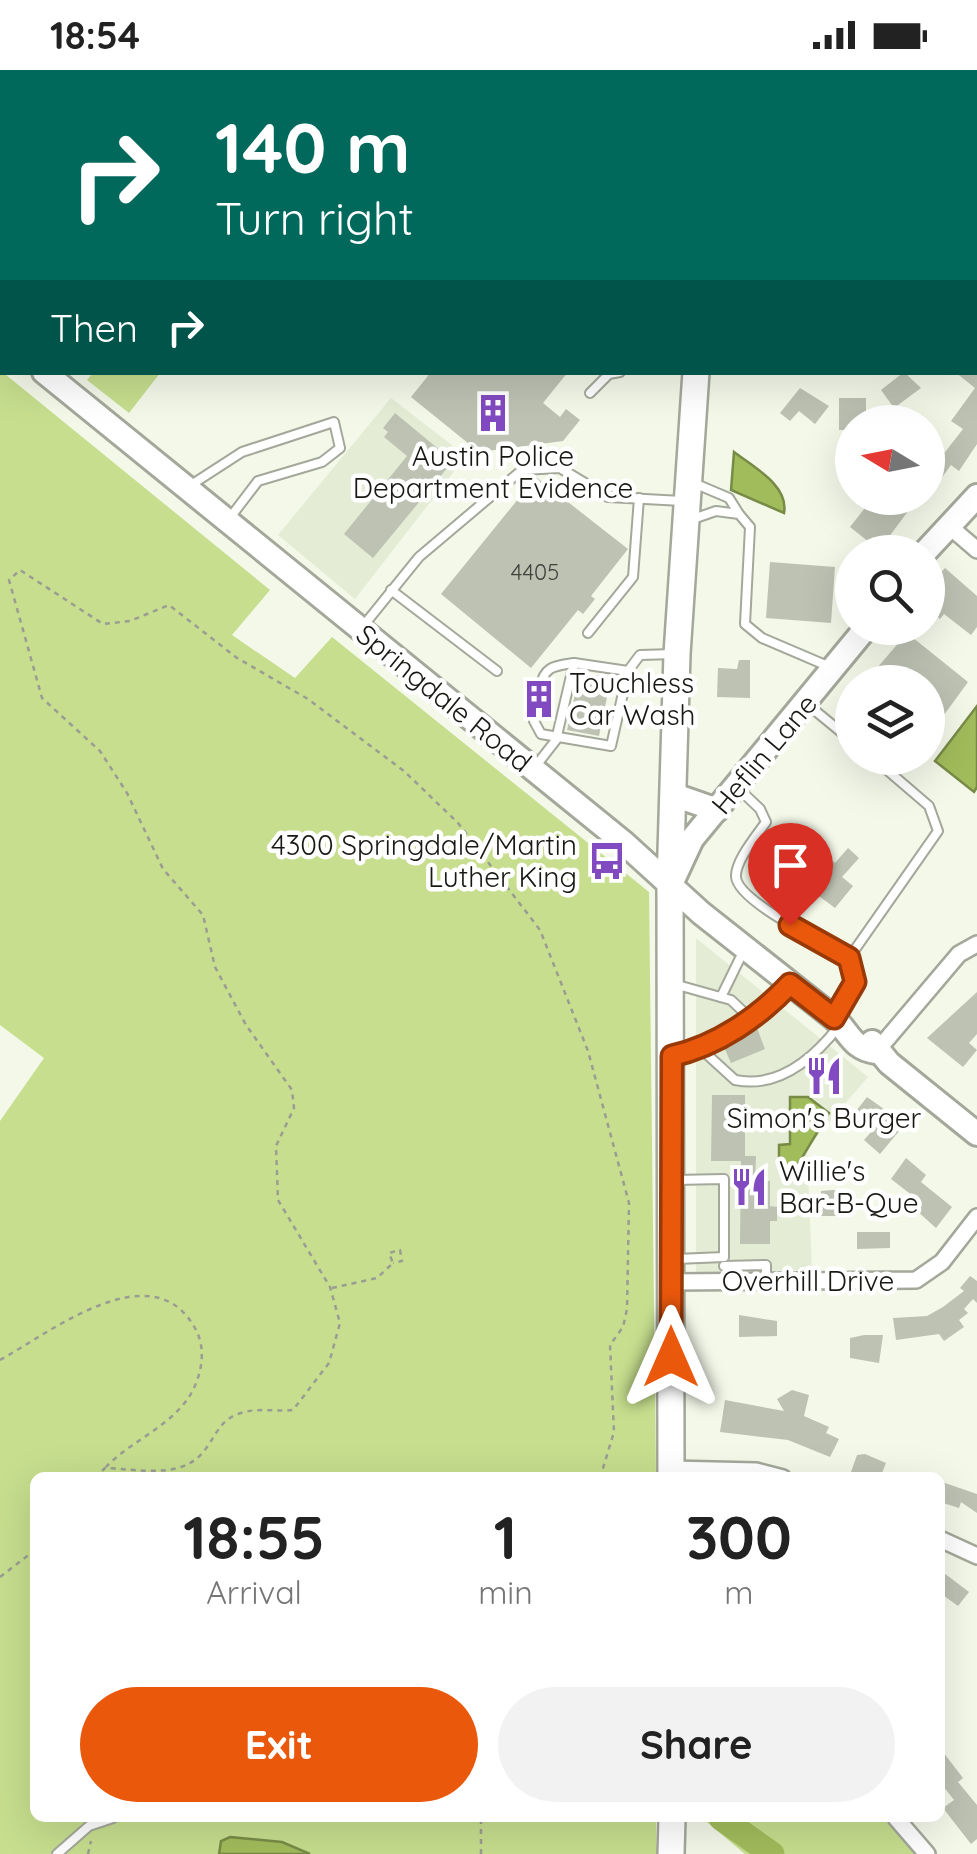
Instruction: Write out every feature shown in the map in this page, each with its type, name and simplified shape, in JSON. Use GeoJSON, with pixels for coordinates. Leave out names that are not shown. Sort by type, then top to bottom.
{"type":"FeatureCollection","features":[{"type":"Feature","properties":{"kind":"main road","name":"Springdale Road"},"geometry":{"type":"LineString","coordinates":[[48,375],[745,948],[839,1022],[854,1027],[871,1041],[876,1052],[977,1134]]}},
{"type":"Feature","properties":{"kind":"main road"},"geometry":{"type":"LineString","coordinates":[[671,1472],[670,885],[677,654],[696,375]]}},
{"type":"Feature","properties":{"kind":"main road"},"geometry":{"type":"LineString","coordinates":[[941,535],[977,496]]}},
{"type":"Feature","properties":{"kind":"main road","name":"Heflin Lane"},"geometry":{"type":"LineString","coordinates":[[670,885],[692,839],[853,645]]}},
{"type":"Feature","properties":{"kind":"main road"},"geometry":{"type":"LineString","coordinates":[[674,795],[717,810]]}},
{"type":"Feature","properties":{"kind":"main road"},"geometry":{"type":"LineString","coordinates":[[672,1822],[672,1854]]}},
{"type":"Feature","properties":{"kind":"street"},"geometry":{"type":"LineString","coordinates":[[950,526],[977,550]]}},
{"type":"Feature","properties":{"kind":"street"},"geometry":{"type":"LineString","coordinates":[[876,1052],[959,954],[977,944]]}},
{"type":"Feature","properties":{"kind":"street","name":"Overhill Drive"},"geometry":{"type":"LineString","coordinates":[[671,1270],[725,1268],[766,1281],[916,1280],[942,1262],[977,1216]]}},
{"type":"Feature","properties":{"kind":"street"},"geometry":{"type":"LineString","coordinates":[[945,1542],[977,1556]]}},
{"type":"Feature","properties":{"kind":"street"},"geometry":{"type":"LineString","coordinates":[[899,1822],[926,1854]]}},
{"type":"Feature","properties":{"kind":"lane"},"geometry":{"type":"LineString","coordinates":[[590,393],[608,375]]}},
{"type":"Feature","properties":{"kind":"lane"},"geometry":{"type":"LineString","coordinates":[[187,487],[242,452],[334,422],[340,448],[322,462],[258,481],[228,520]]}},
{"type":"Feature","properties":{"kind":"lane"},"geometry":{"type":"LineString","coordinates":[[360,630],[419,556],[522,470],[560,468],[608,497],[687,501],[728,498],[750,527],[745,624],[762,638],[834,669]]}},
{"type":"Feature","properties":{"kind":"lane"},"geometry":{"type":"LineString","coordinates":[[588,633],[633,577],[639,498]]}},
{"type":"Feature","properties":{"kind":"lane"},"geometry":{"type":"LineString","coordinates":[[687,501],[739,514]]}},
{"type":"Feature","properties":{"kind":"lane"},"geometry":{"type":"LineString","coordinates":[[391,590],[497,671]]}},
{"type":"Feature","properties":{"kind":"lane"},"geometry":{"type":"LineString","coordinates":[[536,710],[534,721],[541,734],[556,740],[611,746],[628,671],[640,655],[677,654]]}},
{"type":"Feature","properties":{"kind":"lane"},"geometry":{"type":"LineString","coordinates":[[540,688],[543,674],[552,666],[574,663],[628,671]]}},
{"type":"Feature","properties":{"kind":"lane"},"geometry":{"type":"LineString","coordinates":[[532,770],[556,740],[574,663]]}},
{"type":"Feature","properties":{"kind":"lane"},"geometry":{"type":"LineString","coordinates":[[807,704],[835,727]]}},
{"type":"Feature","properties":{"kind":"lane"},"geometry":{"type":"LineString","coordinates":[[849,958],[938,831],[937,816],[930,806],[893,775]]}},
{"type":"Feature","properties":{"kind":"lane"},"geometry":{"type":"LineString","coordinates":[[701,1050],[735,1080],[769,1079],[804,1065],[839,1022],[855,982],[849,958],[743,891],[736,871],[766,822],[760,809],[736,787]]}},
{"type":"Feature","properties":{"kind":"lane"},"geometry":{"type":"LineString","coordinates":[[721,997],[745,948]]}},
{"type":"Feature","properties":{"kind":"lane"},"geometry":{"type":"LineString","coordinates":[[672,984],[731,1000],[750,1018]]}},
{"type":"Feature","properties":{"kind":"lane"},"geometry":{"type":"LineString","coordinates":[[672,1056],[701,1050],[767,1008],[790,984]]}},
{"type":"Feature","properties":{"kind":"lane"},"geometry":{"type":"LineString","coordinates":[[671,1270],[725,1268],[724,1178],[672,1180]]}},
{"type":"Feature","properties":{"kind":"lane"},"geometry":{"type":"LineString","coordinates":[[57,1854],[88,1826],[100,1822]]}},
{"type":"Feature","properties":{"kind":"path"},"geometry":{"type":"LineString","coordinates":[[157,1472],[173,1469],[202,1454],[222,1423],[236,1414],[293,1410],[318,1381],[337,1346],[340,1316],[330,1288],[278,1200],[276,1146],[294,1108],[292,1090],[246,1026],[215,967],[203,914],[162,868],[127,793],[100,751],[42,698],[9,580],[16,570],[103,624],[130,621],[168,605],[236,658],[348,727],[458,822],[540,930],[588,1050],[630,1203],[627,1309],[622,1327],[610,1345],[614,1432],[602,1472]]}},
{"type":"Feature","properties":{"kind":"path"},"geometry":{"type":"LineString","coordinates":[[330,1288],[377,1278],[393,1263]]}},
{"type":"Feature","properties":{"kind":"path"},"geometry":{"type":"LineString","coordinates":[[0,1360],[116,1298],[146,1296],[171,1304],[183,1313],[202,1344],[194,1386],[165,1422],[103,1470]]}},
{"type":"Feature","properties":{"kind":"path"},"geometry":{"type":"LineString","coordinates":[[103,1470],[136,1472]]}},
{"type":"Feature","properties":{"kind":"path"},"geometry":{"type":"LineString","coordinates":[[0,1577],[30,1554]]}},
{"type":"Feature","properties":{"kind":"path"},"geometry":{"type":"LineString","coordinates":[[480,1854],[482,1822]]}},
{"type":"Feature","properties":{"kind":"shaded area"},"geometry":{"type":"Polygon","coordinates":[[[0,375],[6,375],[270,590],[232,635],[295,678],[332,637],[649,892],[656,1472],[30,1472],[30,1822],[656,1822],[656,1854],[0,1854],[0,1121],[44,1058],[0,1025],[0,375]]]}},
{"type":"Feature","properties":{"kind":"shaded area"},"geometry":{"type":"Polygon","coordinates":[[[91,375],[158,375],[129,413],[87,380],[91,375]]]}},
{"type":"Feature","properties":{"kind":"shaded area"},"geometry":{"type":"Polygon","coordinates":[[[391,398],[466,456],[355,599],[278,535],[391,398]]]}},
{"type":"Feature","properties":{"kind":"shaded area"},"geometry":{"type":"Polygon","coordinates":[[[734,452],[776,486],[784,513],[731,490],[734,452]]]}},
{"type":"Feature","properties":{"kind":"shaded area"},"geometry":{"type":"Polygon","coordinates":[[[977,706],[974,792],[945,769],[945,748],[977,706]]]}},
{"type":"Feature","properties":{"kind":"shaded area"},"geometry":{"type":"Polygon","coordinates":[[[696,938],[868,1077],[807,1148],[812,1270],[696,1273],[696,938]]]}},
{"type":"Feature","properties":{"kind":"shaded area"},"geometry":{"type":"Polygon","coordinates":[[[790,1097],[808,1097],[829,1113],[797,1166],[779,1165],[779,1145],[790,1144],[790,1097]]]}},
{"type":"Feature","properties":{"kind":"shaded area"},"geometry":{"type":"Polygon","coordinates":[[[707,1822],[888,1822],[915,1854],[745,1854],[707,1822]]]}},
{"type":"Feature","properties":{"kind":"shaded area"},"geometry":{"type":"Polygon","coordinates":[[[230,1837],[282,1842],[310,1854],[219,1854],[221,1841],[230,1837]]]}},
{"type":"Feature","properties":{"kind":"building","name":"Austin Police Department Evidence"},"geometry":{"type":"Polygon","coordinates":[[[429,375],[566,375],[543,403],[560,417],[566,409],[580,420],[563,441],[479,452],[411,397],[429,375]]]}},
{"type":"Feature","properties":{"kind":"building"},"geometry":{"type":"Polygon","coordinates":[[[900,375],[907,375],[921,388],[898,405],[892,405],[881,390],[900,375]]]}},
{"type":"Feature","properties":{"kind":"building"},"geometry":{"type":"Polygon","coordinates":[[[959,375],[977,375],[977,444],[959,471],[951,465],[945,473],[945,452],[963,429],[951,421],[975,388],[959,375]]]}},
{"type":"Feature","properties":{"kind":"building"},"geometry":{"type":"Polygon","coordinates":[[[800,388],[829,406],[815,424],[799,411],[790,421],[780,413],[800,388]]]}},
{"type":"Feature","properties":{"kind":"building"},"geometry":{"type":"Polygon","coordinates":[[[839,398],[866,398],[866,405],[839,405],[839,398]]]}},
{"type":"Feature","properties":{"kind":"building"},"geometry":{"type":"Polygon","coordinates":[[[395,413],[453,461],[373,558],[344,534],[407,456],[384,437],[388,432],[383,428],[395,413]]]}},
{"type":"Feature","properties":{"kind":"building"},"geometry":{"type":"Polygon","coordinates":[[[536,477],[628,549],[591,596],[595,599],[583,614],[578,610],[531,668],[441,594],[536,477]]]}},
{"type":"Feature","properties":{"kind":"building"},"geometry":{"type":"Polygon","coordinates":[[[859,515],[905,515],[890,535],[860,535],[850,527],[859,515]]]}},
{"type":"Feature","properties":{"kind":"building"},"geometry":{"type":"Polygon","coordinates":[[[770,562],[835,567],[831,623],[766,618],[770,562]]]}},
{"type":"Feature","properties":{"kind":"building"},"geometry":{"type":"Polygon","coordinates":[[[945,568],[977,596],[977,627],[971,635],[945,615],[945,568]]]}},
{"type":"Feature","properties":{"kind":"building"},"geometry":{"type":"Polygon","coordinates":[[[897,645],[922,645],[968,682],[945,714],[945,665],[880,665],[897,645]]]}},
{"type":"Feature","properties":{"kind":"building"},"geometry":{"type":"Polygon","coordinates":[[[739,660],[750,660],[750,698],[717,697],[718,668],[737,669],[739,660]]]}},
{"type":"Feature","properties":{"kind":"building"},"geometry":{"type":"Polygon","coordinates":[[[580,672],[611,678],[599,736],[567,730],[580,672]]]}},
{"type":"Feature","properties":{"kind":"building"},"geometry":{"type":"Polygon","coordinates":[[[796,840],[802,845],[807,840],[835,863],[848,848],[859,858],[842,877],[853,886],[835,908],[819,896],[812,904],[783,886],[794,873],[779,861],[796,840]]]}},
{"type":"Feature","properties":{"kind":"building"},"geometry":{"type":"Polygon","coordinates":[[[977,992],[977,1034],[969,1043],[977,1050],[963,1067],[927,1038],[977,992]]]}},
{"type":"Feature","properties":{"kind":"building"},"geometry":{"type":"Polygon","coordinates":[[[757,1028],[765,1049],[731,1063],[723,1045],[757,1028]]]}},
{"type":"Feature","properties":{"kind":"building"},"geometry":{"type":"Polygon","coordinates":[[[712,1095],[745,1095],[745,1156],[756,1156],[755,1181],[770,1181],[770,1206],[777,1207],[777,1221],[770,1221],[770,1244],[740,1244],[741,1161],[711,1161],[712,1095]]]}},
{"type":"Feature","properties":{"kind":"building"},"geometry":{"type":"Polygon","coordinates":[[[867,1097],[905,1124],[880,1154],[864,1140],[871,1132],[853,1115],[867,1097]]]}},
{"type":"Feature","properties":{"kind":"building"},"geometry":{"type":"Polygon","coordinates":[[[906,1158],[926,1175],[921,1182],[952,1207],[936,1228],[916,1210],[922,1203],[891,1179],[906,1158]]]}},
{"type":"Feature","properties":{"kind":"building"},"geometry":{"type":"Polygon","coordinates":[[[850,1190],[850,1216],[821,1216],[821,1191],[850,1190]]]}},
{"type":"Feature","properties":{"kind":"building"},"geometry":{"type":"Polygon","coordinates":[[[857,1232],[890,1232],[890,1248],[857,1249],[857,1232]]]}},
{"type":"Feature","properties":{"kind":"building"},"geometry":{"type":"Polygon","coordinates":[[[970,1276],[977,1281],[977,1303],[973,1299],[964,1309],[968,1313],[959,1320],[964,1327],[944,1341],[939,1334],[896,1340],[893,1318],[927,1316],[964,1291],[960,1288],[970,1276]]]}},
{"type":"Feature","properties":{"kind":"building"},"geometry":{"type":"Polygon","coordinates":[[[739,1315],[777,1321],[777,1336],[739,1337],[739,1315]]]}},
{"type":"Feature","properties":{"kind":"building"},"geometry":{"type":"Polygon","coordinates":[[[883,1335],[879,1363],[850,1358],[850,1338],[883,1335]]]}},
{"type":"Feature","properties":{"kind":"building"},"geometry":{"type":"Polygon","coordinates":[[[792,1390],[809,1395],[804,1416],[829,1427],[826,1433],[839,1439],[830,1457],[788,1440],[720,1432],[725,1400],[784,1411],[777,1399],[792,1390]]]}},
{"type":"Feature","properties":{"kind":"building"},"geometry":{"type":"Polygon","coordinates":[[[865,1454],[886,1463],[882,1472],[851,1472],[857,1455],[865,1454]]]}},
{"type":"Feature","properties":{"kind":"building"},"geometry":{"type":"Polygon","coordinates":[[[945,1483],[977,1494],[977,1513],[961,1502],[959,1508],[945,1504],[945,1483]]]}},
{"type":"Feature","properties":{"kind":"building"},"geometry":{"type":"Polygon","coordinates":[[[945,1574],[969,1592],[958,1606],[945,1597],[945,1574]]]}},
{"type":"Feature","properties":{"kind":"building"},"geometry":{"type":"Polygon","coordinates":[[[945,1755],[963,1778],[958,1782],[977,1805],[977,1839],[971,1844],[945,1811],[954,1800],[945,1788],[945,1755]]]}},
{"type":"Feature","properties":{"kind":"waterway"},"geometry":{"type":"LineString","coordinates":[[727,1822],[772,1854]]}},
{"type":"Feature","properties":{"kind":"place","name":"Austin Police Department Evidence"},"geometry":{"type":"Point","coordinates":[493,413]}},
{"type":"Feature","properties":{"kind":"place","name":"Touchless Car Wash"},"geometry":{"type":"Point","coordinates":[539,699]}},
{"type":"Feature","properties":{"kind":"place","name":"4300 Springdale/Martin Luther King"},"geometry":{"type":"Point","coordinates":[607,861]}},
{"type":"Feature","properties":{"kind":"place","name":"Simon's Burger"},"geometry":{"type":"Point","coordinates":[824,1076]}},
{"type":"Feature","properties":{"kind":"place","name":"Willie's Bar-B-Que"},"geometry":{"type":"Point","coordinates":[749,1187]}},
{"type":"Feature","properties":{"kind":"route"},"geometry":{"type":"LineString","coordinates":[[671,1357],[672,1056],[701,1050],[767,1008],[790,984],[834,1018],[855,982],[849,958],[818,937],[790,925]]}}]}
